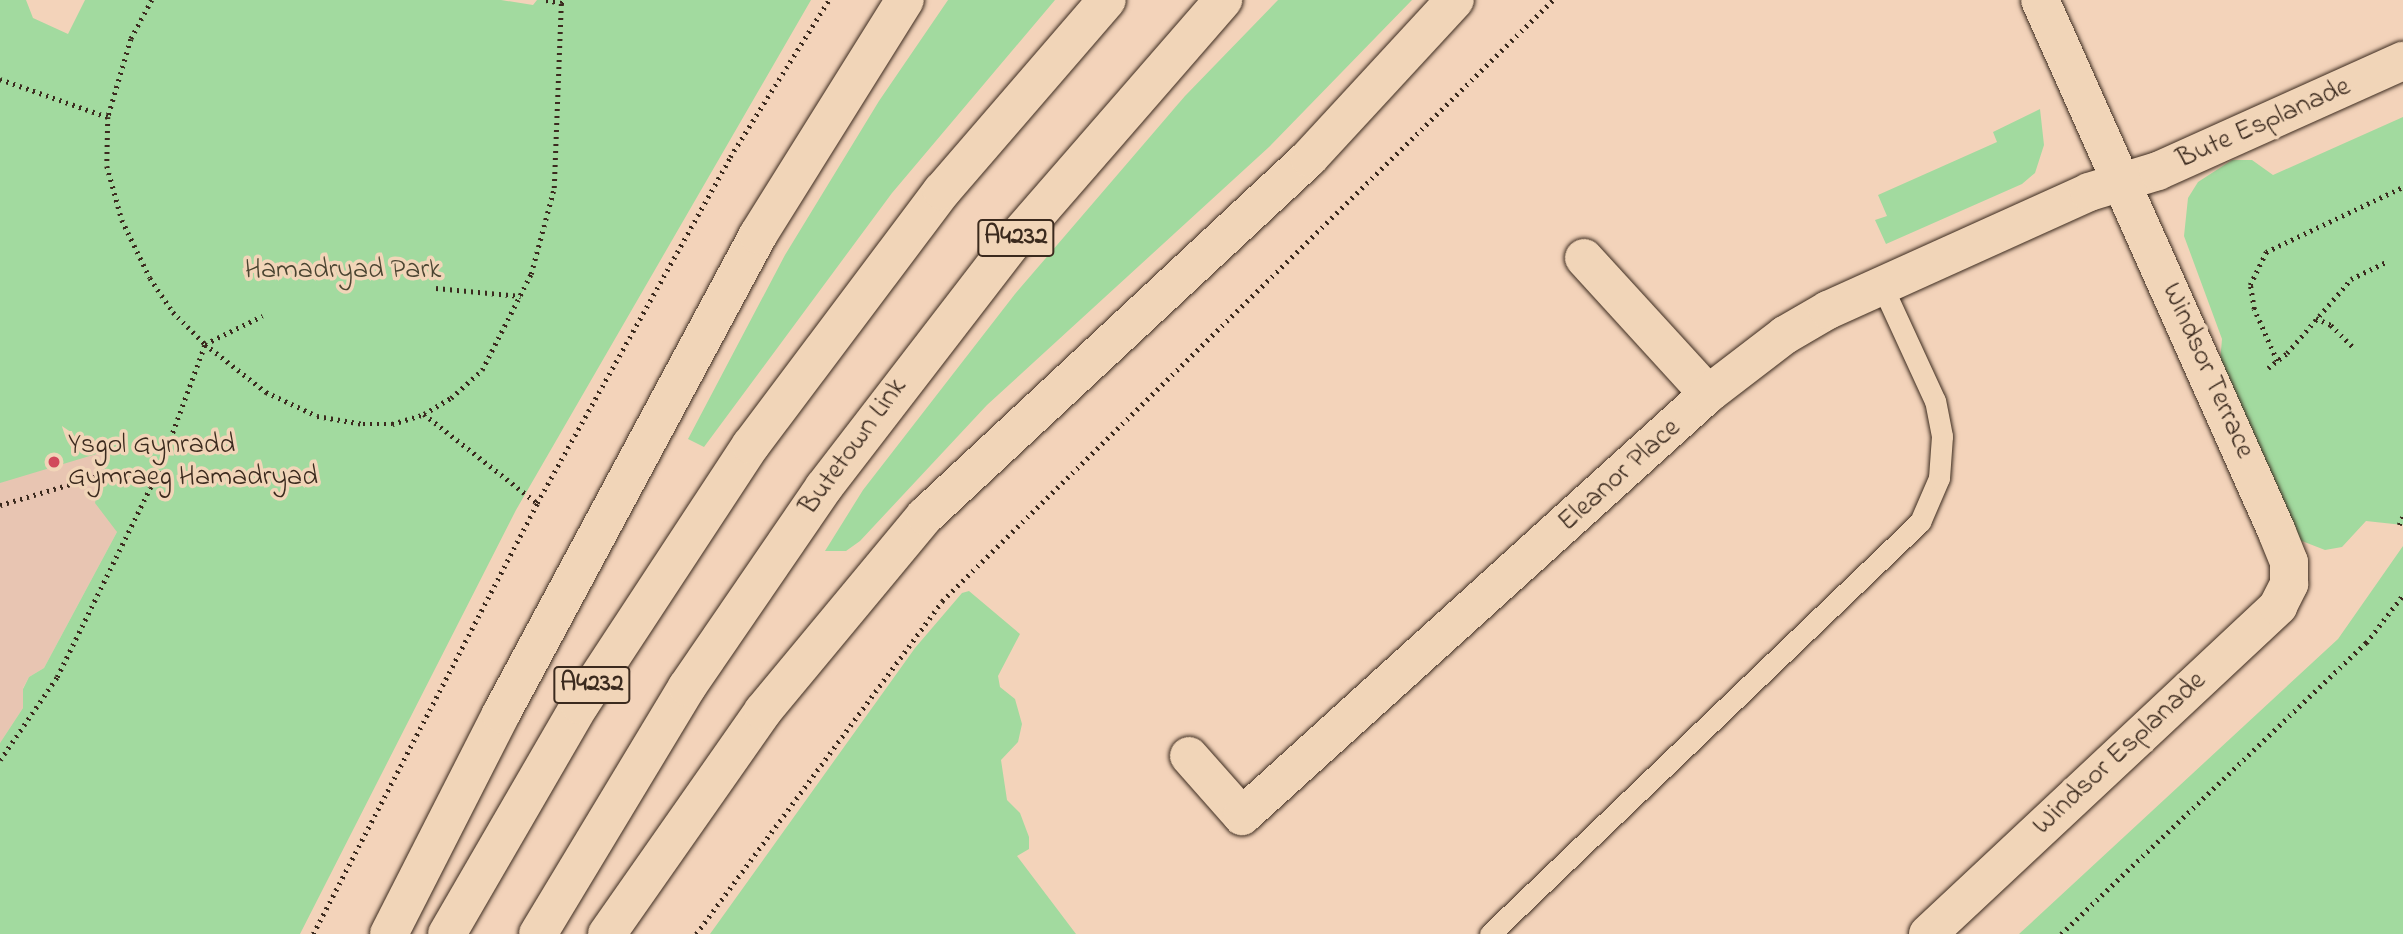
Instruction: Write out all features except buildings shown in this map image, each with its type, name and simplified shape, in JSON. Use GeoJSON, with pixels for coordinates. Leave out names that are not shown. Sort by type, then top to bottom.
{"type":"FeatureCollection","features":[{"type":"Feature","properties":{"kind":"main road"},"geometry":{"type":"LineString","coordinates":[[388,934],[501,714],[752,247],[872,47],[905,0]]}},
{"type":"Feature","properties":{"kind":"main road","name":"A4232"},"geometry":{"type":"LineString","coordinates":[[447,934],[580,705],[751,445],[942,191],[1107,0]]}},
{"type":"Feature","properties":{"kind":"main road","name":"Butetown Link"},"geometry":{"type":"LineString","coordinates":[[538,934],[687,687],[824,487],[1012,243],[1223,0]]}},
{"type":"Feature","properties":{"kind":"main road"},"geometry":{"type":"LineString","coordinates":[[607,934],[763,710],[925,516],[1086,361],[1309,158],[1455,0]]}},
{"type":"Feature","properties":{"kind":"main road","name":"Windsor Terrace"},"geometry":{"type":"LineString","coordinates":[[2040,0],[2123,182],[2289,562]]}},
{"type":"Feature","properties":{"kind":"main road","name":"Bute Esplanade"},"geometry":{"type":"LineString","coordinates":[[2123,182],[2158,172],[2403,61]]}},
{"type":"Feature","properties":{"kind":"main road","name":"Eleanor Place"},"geometry":{"type":"LineString","coordinates":[[1189,756],[1242,816],[1709,394],[1784,335],[1882,286],[2089,192],[2123,182]]}},
{"type":"Feature","properties":{"kind":"main road"},"geometry":{"type":"LineString","coordinates":[[1584,258],[1709,394]]}},
{"type":"Feature","properties":{"kind":"main road","name":"Windsor Esplanade"},"geometry":{"type":"LineString","coordinates":[[1928,934],[2278,606],[2289,584],[2289,562]]}},
{"type":"Feature","properties":{"kind":"lane"},"geometry":{"type":"LineString","coordinates":[[1490,934],[1920,522],[1939,478],[1942,436],[1935,401],[1882,286]]}},
{"type":"Feature","properties":{"kind":"path"},"geometry":{"type":"LineString","coordinates":[[152,0],[131,39],[108,117],[107,166],[122,220],[150,278],[173,312],[205,345],[266,392],[317,416],[363,425],[392,424],[424,414],[451,398],[482,370],[521,296],[554,188],[563,1],[546,0]]}},
{"type":"Feature","properties":{"kind":"path"},"geometry":{"type":"LineString","coordinates":[[313,934],[537,503],[730,158],[829,0]]}},
{"type":"Feature","properties":{"kind":"path"},"geometry":{"type":"LineString","coordinates":[[696,934],[942,601],[1553,0]]}},
{"type":"Feature","properties":{"kind":"path"},"geometry":{"type":"LineString","coordinates":[[0,79],[108,117]]}},
{"type":"Feature","properties":{"kind":"path"},"geometry":{"type":"LineString","coordinates":[[2277,361],[2254,309],[2250,285],[2266,252],[2403,187]]}},
{"type":"Feature","properties":{"kind":"path"},"geometry":{"type":"LineString","coordinates":[[2268,368],[2351,279],[2386,262]]}},
{"type":"Feature","properties":{"kind":"path"},"geometry":{"type":"LineString","coordinates":[[436,288],[521,296]]}},
{"type":"Feature","properties":{"kind":"path"},"geometry":{"type":"LineString","coordinates":[[0,760],[57,677],[158,472],[205,345],[262,316]]}},
{"type":"Feature","properties":{"kind":"path"},"geometry":{"type":"LineString","coordinates":[[2316,318],[2331,325],[2353,346]]}},
{"type":"Feature","properties":{"kind":"path"},"geometry":{"type":"LineString","coordinates":[[424,414],[537,503]]}},
{"type":"Feature","properties":{"kind":"path"},"geometry":{"type":"LineString","coordinates":[[0,505],[101,475],[158,472]]}},
{"type":"Feature","properties":{"kind":"path"},"geometry":{"type":"LineString","coordinates":[[2399,525],[2403,516]]}},
{"type":"Feature","properties":{"kind":"path"},"geometry":{"type":"LineString","coordinates":[[2061,934],[2366,643],[2403,595]]}},
{"type":"Feature","properties":{"kind":"shaded area","name":"Ysgol Gynradd Gymraeg Hamadryad"},"geometry":{"type":"Polygon","coordinates":[[[0,197],[114,449],[101,475],[117,532],[44,668],[29,677],[23,688],[23,708],[0,743],[0,197]]]}},
{"type":"Feature","properties":{"kind":"green space","name":"Hamadryad Park"},"geometry":{"type":"Polygon","coordinates":[[[0,0],[26,0],[33,18],[68,34],[85,0],[501,0],[533,5],[537,0],[811,0],[516,510],[300,934],[0,934],[0,743],[23,708],[23,689],[29,677],[44,668],[117,532],[95,503],[101,475],[113,449],[0,483],[0,0]]]}},
{"type":"Feature","properties":{"kind":"green space"},"geometry":{"type":"Polygon","coordinates":[[[948,0],[1055,0],[892,193],[704,447],[688,439],[785,255],[879,101],[948,0]]]}},
{"type":"Feature","properties":{"kind":"green space"},"geometry":{"type":"Polygon","coordinates":[[[1278,0],[1412,0],[1269,147],[987,405],[860,541],[846,551],[825,551],[863,490],[1015,294],[1185,96],[1278,0]]]}},
{"type":"Feature","properties":{"kind":"green space"},"geometry":{"type":"Polygon","coordinates":[[[2040,109],[2044,145],[2035,173],[2022,184],[1886,244],[1875,220],[1887,216],[1878,195],[1997,142],[1993,132],[2040,109]]]}},
{"type":"Feature","properties":{"kind":"green space"},"geometry":{"type":"Polygon","coordinates":[[[2403,117],[2403,525],[2366,521],[2342,547],[2325,550],[2289,536],[2220,362],[2222,339],[2184,236],[2188,198],[2198,182],[2232,160],[2252,160],[2273,175],[2403,117]]]}},
{"type":"Feature","properties":{"kind":"green space"},"geometry":{"type":"Polygon","coordinates":[[[2403,546],[2403,934],[2019,934],[2338,639],[2403,546]]]}},
{"type":"Feature","properties":{"kind":"green space"},"geometry":{"type":"Polygon","coordinates":[[[969,591],[1020,634],[998,676],[1000,687],[1015,699],[1022,724],[1018,742],[1001,760],[1007,800],[1020,813],[1029,837],[1029,849],[1017,856],[1076,934],[710,934],[915,648],[962,593],[969,591]]]}},
{"type":"Feature","properties":{"kind":"place","name":"Ysgol Gynradd Gymraeg Hamadryad"},"geometry":{"type":"Point","coordinates":[54,462]}}]}
